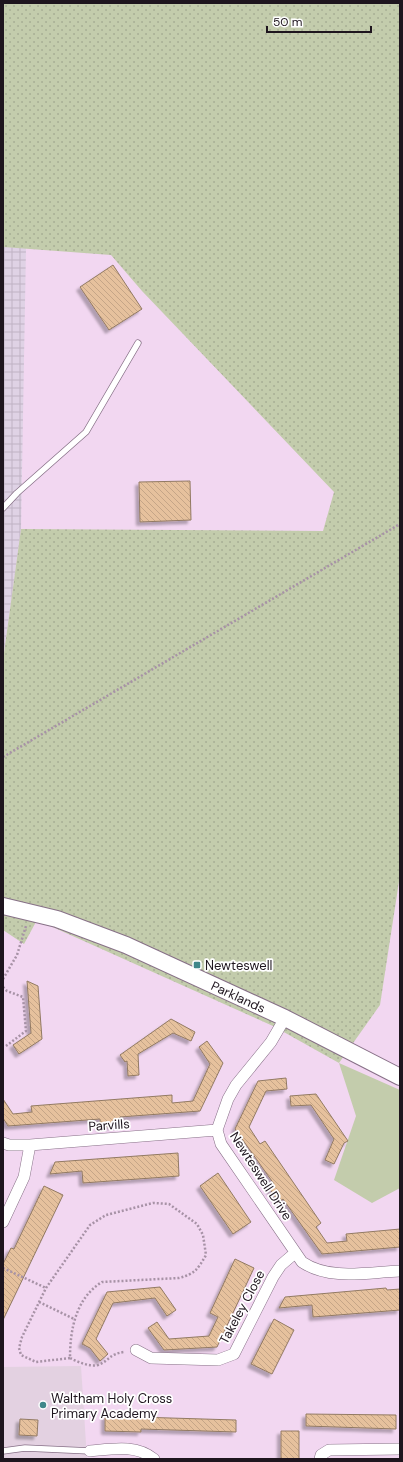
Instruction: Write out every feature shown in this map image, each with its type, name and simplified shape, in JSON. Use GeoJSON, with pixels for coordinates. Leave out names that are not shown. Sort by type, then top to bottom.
{"type":"FeatureCollection","features":[{"type":"Feature","properties":{"kind":"street","name":"Parklands"},"geometry":{"type":"LineString","coordinates":[[3,906],[56,919],[126,945],[285,1018],[400,1077]]}},
{"type":"Feature","properties":{"kind":"street","name":"Newteswell Drive"},"geometry":{"type":"LineString","coordinates":[[285,1018],[271,1042],[236,1085],[220,1116],[217,1130],[221,1144],[302,1262],[314,1270],[326,1273],[400,1271]]}},
{"type":"Feature","properties":{"kind":"street","name":"Parvills"},"geometry":{"type":"LineString","coordinates":[[3,1143],[9,1145],[30,1145],[217,1130]]}},
{"type":"Feature","properties":{"kind":"street"},"geometry":{"type":"LineString","coordinates":[[3,1222],[24,1177],[30,1145]]}},
{"type":"Feature","properties":{"kind":"street","name":"Takeley Close"},"geometry":{"type":"LineString","coordinates":[[136,1350],[151,1358],[218,1360],[234,1354],[273,1276],[281,1265],[295,1253]]}},
{"type":"Feature","properties":{"kind":"street"},"geometry":{"type":"LineString","coordinates":[[90,1450],[127,1448],[146,1452],[154,1459]]}},
{"type":"Feature","properties":{"kind":"street"},"geometry":{"type":"LineString","coordinates":[[320,1459],[321,1455],[329,1450],[400,1449]]}},
{"type":"Feature","properties":{"kind":"lane"},"geometry":{"type":"LineString","coordinates":[[3,508],[17,493],[86,432],[138,343]]}},
{"type":"Feature","properties":{"kind":"lane"},"geometry":{"type":"LineString","coordinates":[[3,1452],[25,1448],[90,1450]]}},
{"type":"Feature","properties":{"kind":"path"},"geometry":{"type":"LineString","coordinates":[[3,757],[400,524]]}},
{"type":"Feature","properties":{"kind":"path"},"geometry":{"type":"LineString","coordinates":[[3,979],[17,955],[30,912]]}},
{"type":"Feature","properties":{"kind":"path"},"geometry":{"type":"LineString","coordinates":[[3,987],[6,991],[23,997],[26,1031],[6,1046]]}},
{"type":"Feature","properties":{"kind":"path"},"geometry":{"type":"LineString","coordinates":[[70,1358],[70,1338],[74,1319],[92,1288],[102,1282],[179,1278],[192,1275],[200,1266],[206,1255],[203,1235],[197,1224],[168,1204],[153,1203],[106,1215],[90,1225],[46,1288],[22,1338],[19,1348],[21,1356],[36,1362],[70,1358],[81,1364],[98,1365],[114,1353],[136,1350]]}},
{"type":"Feature","properties":{"kind":"path"},"geometry":{"type":"LineString","coordinates":[[3,1268],[46,1288]]}},
{"type":"Feature","properties":{"kind":"path"},"geometry":{"type":"LineString","coordinates":[[39,1302],[74,1319]]}},
{"type":"Feature","properties":{"kind":"shaded area"},"geometry":{"type":"Polygon","coordinates":[[[3,247],[26,248],[21,529],[3,660],[3,247]]]}},
{"type":"Feature","properties":{"kind":"shaded area","name":"Waltham Holy Cross Primary Academy"},"geometry":{"type":"Polygon","coordinates":[[[81,1366],[87,1459],[3,1459],[3,1367],[81,1366]]]}},
{"type":"Feature","properties":{"kind":"green space"},"geometry":{"type":"Polygon","coordinates":[[[3,3],[400,3],[400,875],[380,1005],[339,1063],[273,1026],[37,920],[24,944],[3,930],[3,660],[21,529],[323,531],[334,492],[142,291],[111,255],[3,247],[3,3]]]}},
{"type":"Feature","properties":{"kind":"green space"},"geometry":{"type":"Polygon","coordinates":[[[339,1063],[400,1090],[400,1188],[372,1203],[334,1180],[356,1116],[339,1063]]]}},
{"type":"Feature","properties":{"kind":"building"},"geometry":{"type":"Polygon","coordinates":[[[113,265],[142,309],[109,330],[80,287],[113,265]]]}},
{"type":"Feature","properties":{"kind":"building"},"geometry":{"type":"Polygon","coordinates":[[[190,481],[191,520],[140,522],[139,482],[190,481]]]}},
{"type":"Feature","properties":{"kind":"building"},"geometry":{"type":"Polygon","coordinates":[[[27,981],[38,986],[42,1039],[19,1054],[13,1045],[31,1033],[27,981]]]}},
{"type":"Feature","properties":{"kind":"building"},"geometry":{"type":"Polygon","coordinates":[[[171,1019],[195,1032],[191,1041],[173,1033],[138,1054],[139,1075],[128,1076],[127,1061],[125,1062],[120,1055],[171,1019]]]}},
{"type":"Feature","properties":{"kind":"building"},"geometry":{"type":"Polygon","coordinates":[[[207,1041],[223,1063],[200,1111],[120,1117],[120,1125],[100,1127],[100,1119],[8,1126],[3,1118],[3,1099],[13,1114],[32,1112],[31,1106],[172,1095],[172,1103],[193,1101],[210,1064],[199,1047],[207,1041]]]}},
{"type":"Feature","properties":{"kind":"building"},"geometry":{"type":"Polygon","coordinates":[[[286,1078],[287,1089],[266,1091],[249,1127],[260,1144],[265,1141],[321,1223],[316,1227],[327,1243],[347,1241],[346,1234],[400,1229],[400,1247],[322,1254],[283,1199],[279,1202],[269,1188],[274,1184],[235,1129],[258,1081],[286,1078]]]}},
{"type":"Feature","properties":{"kind":"building"},"geometry":{"type":"Polygon","coordinates":[[[316,1094],[348,1141],[344,1143],[334,1164],[325,1160],[334,1139],[311,1105],[291,1106],[290,1096],[316,1094]]]}},
{"type":"Feature","properties":{"kind":"building"},"geometry":{"type":"Polygon","coordinates":[[[178,1153],[179,1176],[83,1183],[82,1171],[50,1174],[55,1162],[178,1153]]]}},
{"type":"Feature","properties":{"kind":"building"},"geometry":{"type":"Polygon","coordinates":[[[218,1173],[251,1222],[233,1234],[200,1186],[218,1173]]]}},
{"type":"Feature","properties":{"kind":"building"},"geometry":{"type":"Polygon","coordinates":[[[44,1186],[63,1195],[3,1320],[3,1264],[11,1248],[14,1249],[44,1186]]]}},
{"type":"Feature","properties":{"kind":"building"},"geometry":{"type":"Polygon","coordinates":[[[235,1259],[254,1268],[217,1347],[164,1350],[148,1328],[157,1322],[169,1339],[209,1336],[218,1317],[210,1313],[235,1259]]]}},
{"type":"Feature","properties":{"kind":"building"},"geometry":{"type":"Polygon","coordinates":[[[160,1287],[176,1310],[167,1316],[155,1298],[113,1303],[96,1339],[108,1354],[100,1361],[90,1348],[82,1344],[107,1292],[160,1287]]]}},
{"type":"Feature","properties":{"kind":"building"},"geometry":{"type":"Polygon","coordinates":[[[386,1288],[387,1290],[400,1289],[400,1310],[313,1317],[312,1305],[279,1308],[285,1297],[386,1288]]]}},
{"type":"Feature","properties":{"kind":"building"},"geometry":{"type":"Polygon","coordinates":[[[274,1319],[294,1330],[272,1374],[251,1364],[274,1319]]]}},
{"type":"Feature","properties":{"kind":"building"},"geometry":{"type":"Polygon","coordinates":[[[306,1414],[396,1415],[396,1429],[306,1426],[306,1414]]]}},
{"type":"Feature","properties":{"kind":"building"},"geometry":{"type":"Polygon","coordinates":[[[105,1416],[236,1420],[236,1432],[141,1429],[141,1432],[105,1431],[105,1416]]]}},
{"type":"Feature","properties":{"kind":"building"},"geometry":{"type":"Polygon","coordinates":[[[20,1419],[38,1420],[37,1436],[19,1435],[20,1419]]]}},
{"type":"Feature","properties":{"kind":"building"},"geometry":{"type":"Polygon","coordinates":[[[281,1431],[299,1431],[299,1459],[281,1459],[281,1431]]]}},
{"type":"Feature","properties":{"kind":"place","name":"Newteswell"},"geometry":{"type":"Point","coordinates":[197,965]}},
{"type":"Feature","properties":{"kind":"place","name":"Waltham Holy Cross Primary Academy"},"geometry":{"type":"Point","coordinates":[43,1405]}}]}
